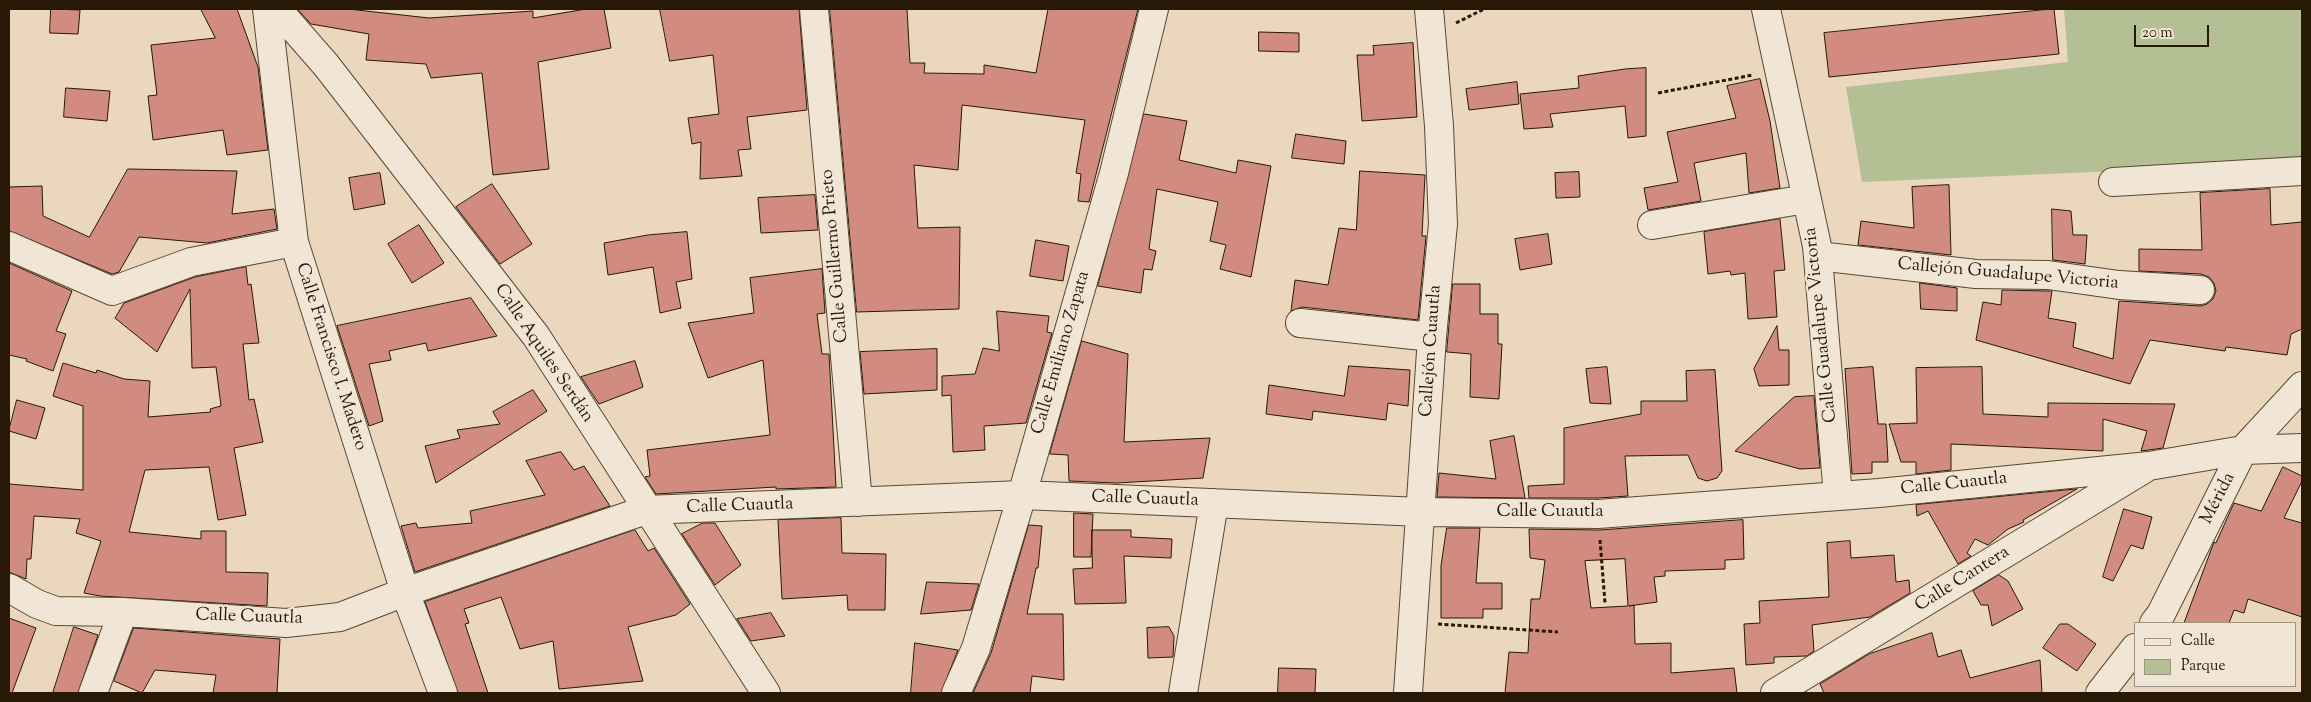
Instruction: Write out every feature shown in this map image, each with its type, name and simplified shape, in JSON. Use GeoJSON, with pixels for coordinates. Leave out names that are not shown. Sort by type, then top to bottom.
{"type":"FeatureCollection","features":[{"type":"Feature","properties":{"kind":"street","name":"Calle Francisco I. Madero"},"geometry":{"type":"LineString","coordinates":[[267,9],[294,242],[405,592],[443,693]]}},
{"type":"Feature","properties":{"kind":"street","name":"Calle Aquiles Serdán"},"geometry":{"type":"LineString","coordinates":[[277,9],[326,65],[536,336],[646,510],[766,693]]}},
{"type":"Feature","properties":{"kind":"street","name":"Calle Guillermo Prieto"},"geometry":{"type":"LineString","coordinates":[[814,9],[858,502]]}},
{"type":"Feature","properties":{"kind":"street","name":"Calle Emiliano Zapata"},"geometry":{"type":"LineString","coordinates":[[956,693],[976,648],[1022,495],[1114,172],[1154,9]]}},
{"type":"Feature","properties":{"kind":"street","name":"Callejón Cuautla"},"geometry":{"type":"LineString","coordinates":[[1408,693],[1432,337],[1443,224],[1439,126],[1430,9]]}},
{"type":"Feature","properties":{"kind":"street","name":"Calle Guadalupe Victoria"},"geometry":{"type":"LineString","coordinates":[[1766,9],[1818,256],[1838,496]]}},
{"type":"Feature","properties":{"kind":"street"},"geometry":{"type":"LineString","coordinates":[[2113,182],[2302,171]]}},
{"type":"Feature","properties":{"kind":"street"},"geometry":{"type":"LineString","coordinates":[[1652,225],[1806,199]]}},
{"type":"Feature","properties":{"kind":"street"},"geometry":{"type":"LineString","coordinates":[[9,246],[112,291],[191,262],[294,242]]}},
{"type":"Feature","properties":{"kind":"street","name":"Callejón Guadalupe Victoria"},"geometry":{"type":"LineString","coordinates":[[1818,256],[1976,274],[2048,275],[2119,285],[2200,290]]}},
{"type":"Feature","properties":{"kind":"street"},"geometry":{"type":"LineString","coordinates":[[1300,323],[1432,337]]}},
{"type":"Feature","properties":{"kind":"street","name":"Mérida"},"geometry":{"type":"LineString","coordinates":[[2155,622],[2161,614],[2243,450],[2302,386]]}},
{"type":"Feature","properties":{"kind":"street","name":"Calle Cuautla"},"geometry":{"type":"LineString","coordinates":[[9,588],[36,604],[56,611],[123,612],[286,623],[340,617],[405,592],[646,510],[1022,495],[1421,512],[1598,514],[1838,496],[2149,466],[2243,450],[2302,448]]}},
{"type":"Feature","properties":{"kind":"street","name":"Calle Cantera"},"geometry":{"type":"LineString","coordinates":[[1776,693],[2149,466]]}},
{"type":"Feature","properties":{"kind":"street"},"geometry":{"type":"LineString","coordinates":[[1183,693],[1214,503]]}},
{"type":"Feature","properties":{"kind":"street"},"geometry":{"type":"LineString","coordinates":[[92,693],[123,612]]}},
{"type":"Feature","properties":{"kind":"street"},"geometry":{"type":"LineString","coordinates":[[2100,693],[2134,649]]}},
{"type":"Feature","properties":{"kind":"path"},"geometry":{"type":"LineString","coordinates":[[1658,93],[1778,70]]}},
{"type":"Feature","properties":{"kind":"path"},"geometry":{"type":"LineString","coordinates":[[1598,514],[1605,603]]}},
{"type":"Feature","properties":{"kind":"path"},"geometry":{"type":"LineString","coordinates":[[1414,622],[1558,632]]}},
{"type":"Feature","properties":{"kind":"green space"},"geometry":{"type":"Polygon","coordinates":[[[2064,9],[2302,9],[2302,163],[1862,182],[1846,87],[2068,62],[2064,9]]]}},
{"type":"Feature","properties":{"kind":"building"},"geometry":{"type":"Polygon","coordinates":[[[51,9],[80,10],[78,34],[50,33],[51,9]]]}},
{"type":"Feature","properties":{"kind":"building"},"geometry":{"type":"Polygon","coordinates":[[[201,9],[237,9],[258,67],[268,150],[227,155],[223,130],[153,140],[148,96],[157,95],[151,45],[215,38],[201,9]]]}},
{"type":"Feature","properties":{"kind":"building"},"geometry":{"type":"Polygon","coordinates":[[[298,9],[348,9],[429,18],[533,11],[533,18],[586,9],[604,9],[611,48],[538,62],[549,169],[493,175],[482,73],[431,78],[426,64],[366,60],[369,34],[311,24],[298,9]]]}},
{"type":"Feature","properties":{"kind":"building"},"geometry":{"type":"Polygon","coordinates":[[[660,9],[799,9],[807,110],[747,117],[751,149],[738,150],[742,176],[700,179],[701,142],[692,144],[688,118],[719,114],[713,55],[670,61],[660,9]]]}},
{"type":"Feature","properties":{"kind":"building"},"geometry":{"type":"Polygon","coordinates":[[[830,9],[907,9],[910,63],[925,63],[924,73],[984,74],[984,65],[1036,73],[1048,9],[1138,9],[1089,202],[1078,201],[1081,174],[1076,173],[1085,120],[962,105],[958,170],[914,165],[918,228],[960,227],[959,309],[857,312],[830,9]]]}},
{"type":"Feature","properties":{"kind":"building"},"geometry":{"type":"Polygon","coordinates":[[[2054,9],[2059,54],[1829,77],[1824,33],[2054,9]]]}},
{"type":"Feature","properties":{"kind":"building"},"geometry":{"type":"Polygon","coordinates":[[[1259,32],[1299,33],[1299,52],[1259,51],[1259,32]]]}},
{"type":"Feature","properties":{"kind":"building"},"geometry":{"type":"Polygon","coordinates":[[[1413,43],[1417,117],[1362,121],[1357,55],[1374,55],[1373,46],[1413,43]]]}},
{"type":"Feature","properties":{"kind":"building"},"geometry":{"type":"Polygon","coordinates":[[[1646,68],[1646,136],[1628,138],[1625,106],[1550,114],[1553,127],[1524,129],[1520,94],[1579,88],[1578,76],[1646,68]]]}},
{"type":"Feature","properties":{"kind":"building"},"geometry":{"type":"Polygon","coordinates":[[[1760,79],[1770,121],[1780,188],[1749,193],[1746,153],[1694,163],[1701,201],[1648,210],[1644,188],[1678,182],[1667,132],[1736,118],[1727,86],[1760,79]]]}},
{"type":"Feature","properties":{"kind":"building"},"geometry":{"type":"Polygon","coordinates":[[[1517,82],[1519,104],[1469,110],[1466,89],[1517,82]]]}},
{"type":"Feature","properties":{"kind":"building"},"geometry":{"type":"Polygon","coordinates":[[[66,88],[110,91],[107,121],[64,117],[66,88]]]}},
{"type":"Feature","properties":{"kind":"building"},"geometry":{"type":"Polygon","coordinates":[[[1144,114],[1187,121],[1179,160],[1236,173],[1238,160],[1271,166],[1251,277],[1220,269],[1226,245],[1210,241],[1218,202],[1157,189],[1149,249],[1156,251],[1152,270],[1144,269],[1141,293],[1098,286],[1144,114]]]}},
{"type":"Feature","properties":{"kind":"building"},"geometry":{"type":"Polygon","coordinates":[[[1296,134],[1346,141],[1344,164],[1292,158],[1296,134]]]}},
{"type":"Feature","properties":{"kind":"building"},"geometry":{"type":"Polygon","coordinates":[[[128,169],[237,171],[232,214],[274,209],[277,229],[207,243],[139,237],[119,272],[112,274],[9,231],[9,187],[42,186],[43,216],[89,237],[128,169]]]}},
{"type":"Feature","properties":{"kind":"building"},"geometry":{"type":"Polygon","coordinates":[[[1360,171],[1425,175],[1422,236],[1426,236],[1418,320],[1302,307],[1291,311],[1295,280],[1328,285],[1339,228],[1356,230],[1360,171]]]}},
{"type":"Feature","properties":{"kind":"building"},"geometry":{"type":"Polygon","coordinates":[[[1579,172],[1580,197],[1556,198],[1555,173],[1579,172]]]}},
{"type":"Feature","properties":{"kind":"building"},"geometry":{"type":"Polygon","coordinates":[[[380,173],[385,204],[354,210],[349,178],[380,173]]]}},
{"type":"Feature","properties":{"kind":"building"},"geometry":{"type":"Polygon","coordinates":[[[492,184],[532,244],[500,264],[456,207],[492,184]]]}},
{"type":"Feature","properties":{"kind":"building"},"geometry":{"type":"Polygon","coordinates":[[[1949,185],[1951,255],[1858,245],[1861,221],[1914,228],[1912,187],[1949,185]]]}},
{"type":"Feature","properties":{"kind":"building"},"geometry":{"type":"Polygon","coordinates":[[[2270,189],[2271,225],[2302,222],[2302,329],[2291,334],[2287,355],[2226,347],[2225,351],[2150,340],[2130,384],[1976,340],[1983,302],[2001,305],[2002,290],[2052,291],[2048,318],[2076,323],[2073,347],[2113,359],[2119,301],[2200,306],[2207,304],[2213,299],[2216,291],[2214,283],[2209,277],[2201,274],[2139,271],[2139,249],[2202,250],[2200,193],[2270,189]]]}},
{"type":"Feature","properties":{"kind":"building"},"geometry":{"type":"Polygon","coordinates":[[[815,195],[818,230],[761,233],[758,198],[815,195]]]}},
{"type":"Feature","properties":{"kind":"building"},"geometry":{"type":"Polygon","coordinates":[[[2052,209],[2071,211],[2073,235],[2087,235],[2085,264],[2053,260],[2052,209]]]}},
{"type":"Feature","properties":{"kind":"building"},"geometry":{"type":"Polygon","coordinates":[[[1780,219],[1785,270],[1774,271],[1777,317],[1748,319],[1745,273],[1731,275],[1730,271],[1708,274],[1704,232],[1780,219]]]}},
{"type":"Feature","properties":{"kind":"building"},"geometry":{"type":"Polygon","coordinates":[[[419,225],[444,263],[412,283],[388,244],[419,225]]]}},
{"type":"Feature","properties":{"kind":"building"},"geometry":{"type":"Polygon","coordinates":[[[687,232],[692,279],[676,282],[681,308],[660,313],[653,267],[608,275],[604,243],[648,235],[687,232]]]}},
{"type":"Feature","properties":{"kind":"building"},"geometry":{"type":"Polygon","coordinates":[[[1548,234],[1552,264],[1520,270],[1515,239],[1548,234]]]}},
{"type":"Feature","properties":{"kind":"building"},"geometry":{"type":"Polygon","coordinates":[[[1036,240],[1069,246],[1063,281],[1030,276],[1036,240]]]}},
{"type":"Feature","properties":{"kind":"building"},"geometry":{"type":"Polygon","coordinates":[[[9,263],[72,291],[56,331],[66,334],[53,371],[26,361],[27,359],[9,355],[9,263]]]}},
{"type":"Feature","properties":{"kind":"building"},"geometry":{"type":"Polygon","coordinates":[[[246,267],[248,285],[251,284],[259,343],[243,344],[249,400],[254,399],[263,442],[234,448],[246,515],[218,520],[209,467],[145,470],[129,532],[201,539],[201,531],[226,531],[226,572],[268,573],[267,606],[100,596],[84,593],[101,541],[76,533],[80,519],[34,516],[31,559],[27,559],[26,579],[9,572],[9,484],[83,490],[83,406],[53,396],[63,363],[96,373],[97,370],[124,379],[150,381],[148,417],[211,412],[210,409],[221,406],[216,367],[192,368],[190,289],[157,352],[115,318],[124,303],[195,277],[246,267]]]}},
{"type":"Feature","properties":{"kind":"building"},"geometry":{"type":"Polygon","coordinates":[[[822,269],[825,313],[817,314],[822,354],[829,354],[836,487],[776,489],[776,487],[656,494],[645,477],[650,476],[647,450],[770,435],[763,360],[708,378],[688,323],[754,313],[750,278],[822,269]]]}},
{"type":"Feature","properties":{"kind":"building"},"geometry":{"type":"Polygon","coordinates":[[[1920,283],[1957,288],[1957,311],[1921,309],[1920,283]]]}},
{"type":"Feature","properties":{"kind":"building"},"geometry":{"type":"Polygon","coordinates":[[[1453,284],[1480,284],[1480,314],[1498,314],[1498,344],[1502,344],[1499,399],[1470,397],[1471,354],[1447,352],[1453,284]]]}},
{"type":"Feature","properties":{"kind":"building"},"geometry":{"type":"Polygon","coordinates":[[[471,298],[497,336],[428,351],[426,343],[389,351],[391,360],[369,364],[383,421],[369,426],[337,326],[471,298]]]}},
{"type":"Feature","properties":{"kind":"building"},"geometry":{"type":"Polygon","coordinates":[[[997,311],[1049,316],[1047,332],[1052,333],[1026,423],[984,426],[985,450],[953,452],[951,395],[942,396],[942,376],[975,374],[983,348],[999,351],[997,311]]]}},
{"type":"Feature","properties":{"kind":"building"},"geometry":{"type":"Polygon","coordinates":[[[1777,326],[1779,350],[1789,350],[1789,385],[1759,386],[1754,369],[1777,326]]]}},
{"type":"Feature","properties":{"kind":"building"},"geometry":{"type":"Polygon","coordinates":[[[1082,341],[1128,354],[1124,442],[1210,438],[1203,478],[1117,483],[1069,481],[1068,455],[1050,454],[1082,341]]]}},
{"type":"Feature","properties":{"kind":"building"},"geometry":{"type":"Polygon","coordinates":[[[937,349],[937,390],[864,394],[860,352],[937,349]]]}},
{"type":"Feature","properties":{"kind":"building"},"geometry":{"type":"Polygon","coordinates":[[[635,361],[643,387],[599,404],[581,377],[635,361]]]}},
{"type":"Feature","properties":{"kind":"building"},"geometry":{"type":"Polygon","coordinates":[[[1349,366],[1410,370],[1408,406],[1388,403],[1386,420],[1313,411],[1312,420],[1266,414],[1269,385],[1344,396],[1349,366]]]}},
{"type":"Feature","properties":{"kind":"building"},"geometry":{"type":"Polygon","coordinates":[[[1607,367],[1611,404],[1590,403],[1586,369],[1607,367]]]}},
{"type":"Feature","properties":{"kind":"building"},"geometry":{"type":"Polygon","coordinates":[[[1873,367],[1878,424],[1886,424],[1888,462],[1872,462],[1872,473],[1852,474],[1845,369],[1873,367]]]}},
{"type":"Feature","properties":{"kind":"building"},"geometry":{"type":"Polygon","coordinates":[[[1982,367],[1983,414],[2048,417],[2048,403],[2175,404],[2163,448],[2141,451],[2147,431],[2103,419],[2103,451],[1951,444],[1951,470],[1916,474],[1916,462],[1901,462],[1889,424],[1917,423],[1916,368],[1982,367]]]}},
{"type":"Feature","properties":{"kind":"building"},"geometry":{"type":"Polygon","coordinates":[[[1715,370],[1722,471],[1717,478],[1707,481],[1698,478],[1688,455],[1625,456],[1628,496],[1529,498],[1528,486],[1564,484],[1564,428],[1641,414],[1641,401],[1687,401],[1686,371],[1715,370]]]}},
{"type":"Feature","properties":{"kind":"building"},"geometry":{"type":"Polygon","coordinates":[[[533,390],[547,411],[436,483],[425,446],[460,438],[457,430],[500,424],[493,412],[533,390]]]}},
{"type":"Feature","properties":{"kind":"building"},"geometry":{"type":"Polygon","coordinates":[[[1814,396],[1820,468],[1800,469],[1735,451],[1794,397],[1814,396]]]}},
{"type":"Feature","properties":{"kind":"building"},"geometry":{"type":"Polygon","coordinates":[[[17,400],[45,408],[36,439],[9,431],[17,400]]]}},
{"type":"Feature","properties":{"kind":"building"},"geometry":{"type":"Polygon","coordinates":[[[1514,436],[1525,498],[1437,497],[1439,473],[1496,479],[1490,441],[1514,436]]]}},
{"type":"Feature","properties":{"kind":"building"},"geometry":{"type":"Polygon","coordinates":[[[561,452],[574,470],[584,466],[610,506],[415,572],[401,526],[416,523],[418,528],[472,523],[470,511],[545,495],[526,461],[561,452]]]}},
{"type":"Feature","properties":{"kind":"building"},"geometry":{"type":"Polygon","coordinates":[[[2283,467],[2302,476],[2302,481],[2284,518],[2302,523],[2302,617],[2248,599],[2244,613],[2234,610],[2229,622],[2184,622],[2214,542],[2216,543],[2234,503],[2261,511],[2283,467]]]}},
{"type":"Feature","properties":{"kind":"building"},"geometry":{"type":"Polygon","coordinates":[[[2077,489],[2023,520],[2024,522],[2008,529],[1988,545],[1975,539],[1967,553],[1971,556],[1958,564],[1928,511],[1917,516],[1916,505],[2077,489]]]}},
{"type":"Feature","properties":{"kind":"building"},"geometry":{"type":"Polygon","coordinates":[[[2124,509],[2152,517],[2143,549],[2131,545],[2113,581],[2103,577],[2124,509]]]}},
{"type":"Feature","properties":{"kind":"building"},"geometry":{"type":"Polygon","coordinates":[[[1074,513],[1093,514],[1091,557],[1074,557],[1074,513]]]}},
{"type":"Feature","properties":{"kind":"building"},"geometry":{"type":"Polygon","coordinates":[[[841,518],[842,553],[886,554],[885,610],[848,610],[847,595],[782,599],[778,520],[841,518]]]}},
{"type":"Feature","properties":{"kind":"building"},"geometry":{"type":"Polygon","coordinates":[[[1743,520],[1744,559],[1725,560],[1725,569],[1665,571],[1665,576],[1654,577],[1657,602],[1634,605],[1635,644],[1671,643],[1671,673],[1734,668],[1737,693],[1505,693],[1509,652],[1528,653],[1531,599],[1540,599],[1545,560],[1530,558],[1529,529],[1599,530],[1743,520]],[[1625,559],[1585,561],[1591,608],[1628,606],[1625,559]]]}},
{"type":"Feature","properties":{"kind":"building"},"geometry":{"type":"Polygon","coordinates":[[[703,523],[715,523],[741,565],[715,585],[682,534],[703,523]]]}},
{"type":"Feature","properties":{"kind":"building"},"geometry":{"type":"Polygon","coordinates":[[[1029,525],[1042,526],[1038,568],[1036,568],[1027,614],[1063,614],[1064,680],[1032,676],[1030,693],[973,693],[991,653],[1029,525]]]}},
{"type":"Feature","properties":{"kind":"building"},"geometry":{"type":"Polygon","coordinates":[[[1447,528],[1480,528],[1476,583],[1502,583],[1502,609],[1483,609],[1483,618],[1441,618],[1441,566],[1447,528]]]}},
{"type":"Feature","properties":{"kind":"building"},"geometry":{"type":"Polygon","coordinates":[[[635,530],[648,551],[654,548],[690,604],[676,615],[628,627],[643,681],[559,689],[553,641],[520,649],[501,597],[464,609],[469,623],[465,624],[488,693],[458,693],[425,602],[635,530]]]}},
{"type":"Feature","properties":{"kind":"building"},"geometry":{"type":"Polygon","coordinates":[[[1092,530],[1131,530],[1131,537],[1172,539],[1171,558],[1124,556],[1126,603],[1075,604],[1073,569],[1092,568],[1092,530]]]}},
{"type":"Feature","properties":{"kind":"building"},"geometry":{"type":"Polygon","coordinates":[[[1850,541],[1851,558],[1894,555],[1896,582],[1909,580],[1910,593],[1870,617],[1812,625],[1814,651],[1807,656],[1774,657],[1774,663],[1746,665],[1744,624],[1760,623],[1759,601],[1829,597],[1827,543],[1850,541]]]}},
{"type":"Feature","properties":{"kind":"building"},"geometry":{"type":"Polygon","coordinates":[[[1999,575],[2008,581],[2023,609],[1992,626],[1988,605],[1981,605],[1973,591],[1999,575]]]}},
{"type":"Feature","properties":{"kind":"building"},"geometry":{"type":"Polygon","coordinates":[[[927,582],[979,584],[971,610],[921,614],[927,582]]]}},
{"type":"Feature","properties":{"kind":"building"},"geometry":{"type":"Polygon","coordinates":[[[771,613],[785,636],[751,641],[737,619],[771,613]]]}},
{"type":"Feature","properties":{"kind":"building"},"geometry":{"type":"Polygon","coordinates":[[[9,618],[36,628],[12,693],[9,693],[9,618]]]}},
{"type":"Feature","properties":{"kind":"building"},"geometry":{"type":"Polygon","coordinates":[[[2060,624],[2068,624],[2096,644],[2077,671],[2043,648],[2060,624]]]}},
{"type":"Feature","properties":{"kind":"building"},"geometry":{"type":"Polygon","coordinates":[[[74,627],[98,635],[78,693],[53,693],[74,627]]]}},
{"type":"Feature","properties":{"kind":"building"},"geometry":{"type":"Polygon","coordinates":[[[1169,627],[1174,636],[1173,657],[1148,658],[1147,628],[1169,627]]]}},
{"type":"Feature","properties":{"kind":"building"},"geometry":{"type":"Polygon","coordinates":[[[134,628],[280,639],[277,693],[213,693],[216,675],[155,670],[142,693],[114,681],[134,628]]]}},
{"type":"Feature","properties":{"kind":"building"},"geometry":{"type":"Polygon","coordinates":[[[1932,633],[1938,657],[1961,650],[1970,678],[2040,660],[2042,693],[1824,693],[1820,684],[1869,654],[1932,633]]]}},
{"type":"Feature","properties":{"kind":"building"},"geometry":{"type":"Polygon","coordinates":[[[915,643],[958,650],[941,693],[911,693],[915,643]]]}},
{"type":"Feature","properties":{"kind":"building"},"geometry":{"type":"Polygon","coordinates":[[[1279,668],[1316,669],[1315,693],[1278,693],[1279,668]]]}}]}
